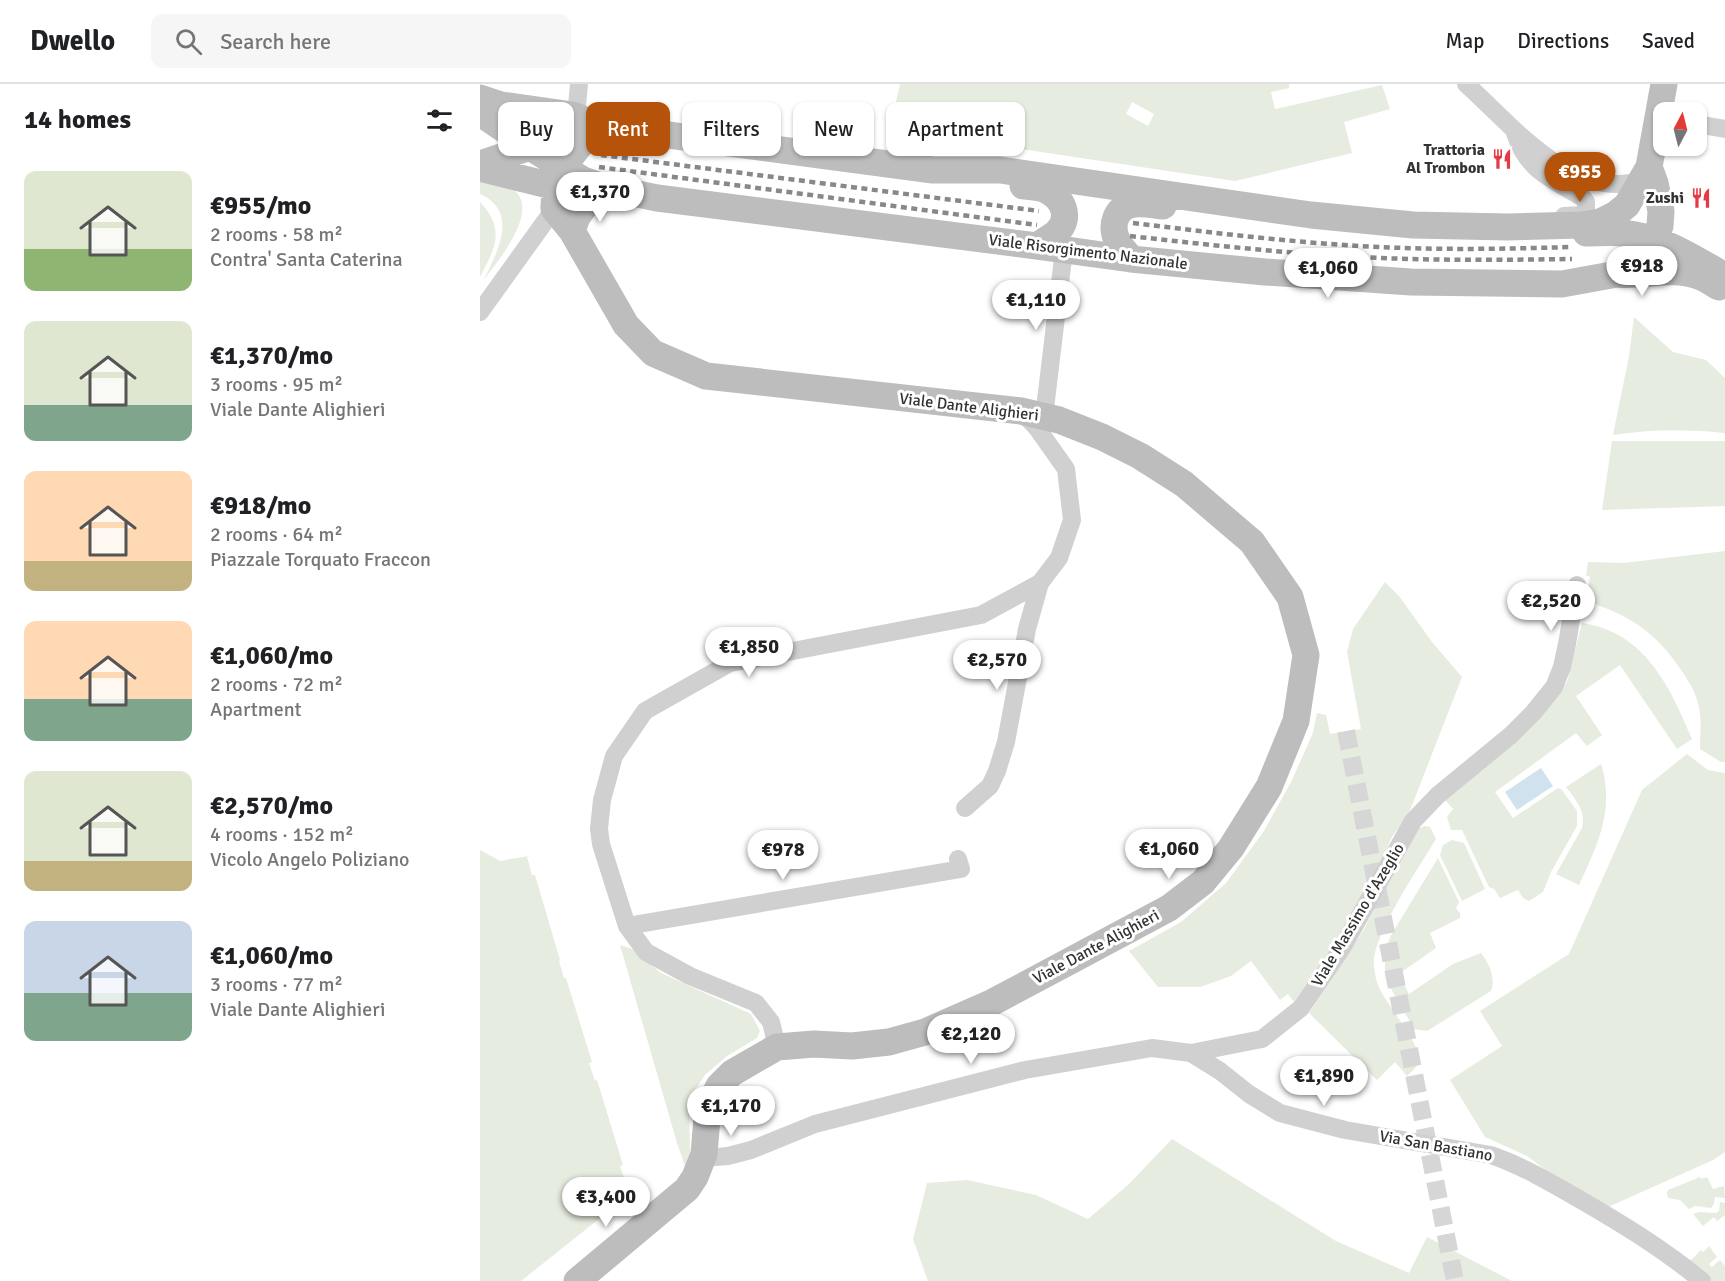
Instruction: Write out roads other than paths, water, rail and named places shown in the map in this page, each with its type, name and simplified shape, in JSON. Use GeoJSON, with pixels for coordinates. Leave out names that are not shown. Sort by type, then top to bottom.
{"type":"FeatureCollection","features":[{"type":"Feature","properties":{"kind":"main road"},"geometry":{"type":"LineString","coordinates":[[1662,102],[1664,84]]}},
{"type":"Feature","properties":{"kind":"main road"},"geometry":{"type":"LineString","coordinates":[[480,99],[586,121]]}},
{"type":"Feature","properties":{"kind":"main road","name":"Viale Risorgimento Nazionale"},"geometry":{"type":"LineString","coordinates":[[480,113],[498,125]]}},
{"type":"Feature","properties":{"kind":"main road"},"geometry":{"type":"LineString","coordinates":[[480,118],[491,140],[483,164]]}},
{"type":"Feature","properties":{"kind":"main road"},"geometry":{"type":"LineString","coordinates":[[574,132],[586,123]]}},
{"type":"Feature","properties":{"kind":"main road"},"geometry":{"type":"LineString","coordinates":[[558,188],[586,126]]}},
{"type":"Feature","properties":{"kind":"main road"},"geometry":{"type":"LineString","coordinates":[[670,133],[933,170],[1045,189],[1058,198],[1065,211],[1065,220],[1057,232],[1037,246]]}},
{"type":"Feature","properties":{"kind":"main road"},"geometry":{"type":"LineString","coordinates":[[933,170],[1000,170],[1257,206],[1289,213],[1413,225],[1508,227],[1582,225],[1600,222],[1627,205],[1645,174],[1653,144]]}},
{"type":"Feature","properties":{"kind":"main road"},"geometry":{"type":"LineString","coordinates":[[483,164],[505,156]]}},
{"type":"Feature","properties":{"kind":"main road","name":"Viale Risorgimento Nazionale"},"geometry":{"type":"LineString","coordinates":[[536,156],[558,188],[595,184],[657,198],[1131,259],[1265,272],[1411,282],[1562,284],[1617,274],[1634,276],[1668,272],[1697,275],[1725,291]]}},
{"type":"Feature","properties":{"kind":"main road"},"geometry":{"type":"LineString","coordinates":[[483,164],[558,188],[593,195],[657,198]]}},
{"type":"Feature","properties":{"kind":"main road"},"geometry":{"type":"LineString","coordinates":[[1617,274],[1651,247],[1660,226],[1661,211],[1655,183],[1645,174]]}},
{"type":"Feature","properties":{"kind":"main road","name":"Viale Dante Alighieri"},"geometry":{"type":"LineString","coordinates":[[558,188],[572,231],[626,325],[653,353],[706,376],[1032,414],[1059,420],[1102,437],[1140,456],[1184,484],[1252,542],[1290,597],[1306,655],[1296,721],[1269,787],[1231,848],[1203,882],[1169,908],[993,1002],[925,1032],[889,1042],[852,1046],[814,1044],[777,1047],[746,1064],[732,1073],[719,1086],[711,1101],[704,1154],[695,1177],[687,1188],[577,1281]]}},
{"type":"Feature","properties":{"kind":"main road"},"geometry":{"type":"LineString","coordinates":[[572,231],[577,217],[593,195]]}},
{"type":"Feature","properties":{"kind":"main road"},"geometry":{"type":"LineString","coordinates":[[1131,259],[1117,240],[1114,219],[1121,210],[1132,204],[1259,214],[1289,213]]}},
{"type":"Feature","properties":{"kind":"main road"},"geometry":{"type":"LineString","coordinates":[[1508,227],[1539,234],[1622,233],[1656,239],[1697,258],[1725,276]]}},
{"type":"Feature","properties":{"kind":"street"},"geometry":{"type":"LineString","coordinates":[[579,84],[586,113]]}},
{"type":"Feature","properties":{"kind":"street"},"geometry":{"type":"LineString","coordinates":[[1466,84],[1515,133],[1574,175],[1627,185],[1645,174]]}},
{"type":"Feature","properties":{"kind":"street"},"geometry":{"type":"LineString","coordinates":[[1707,126],[1725,129]]}},
{"type":"Feature","properties":{"kind":"street"},"geometry":{"type":"LineString","coordinates":[[1508,227],[1535,216],[1586,213],[1582,198],[1531,164],[1520,150],[1515,133]]}},
{"type":"Feature","properties":{"kind":"street"},"geometry":{"type":"LineString","coordinates":[[480,312],[558,188]]}},
{"type":"Feature","properties":{"kind":"street"},"geometry":{"type":"LineString","coordinates":[[965,808],[990,786],[998,771],[1006,742],[1027,629],[1040,583],[1059,558],[1071,520],[1066,469],[1037,428],[1032,414],[1064,250]]}},
{"type":"Feature","properties":{"kind":"street"},"geometry":{"type":"LineString","coordinates":[[777,1047],[771,1022],[756,1003],[690,976],[646,952],[627,926],[601,844],[599,830],[602,800],[614,756],[645,711],[730,663],[981,615],[1040,583]]}},
{"type":"Feature","properties":{"kind":"street","name":"Viale Massimo d'Azeglio"},"geometry":{"type":"LineString","coordinates":[[704,1154],[716,1157],[728,1156],[751,1150],[815,1124],[1025,1070],[1152,1048],[1191,1053],[1262,1039],[1301,1008],[1342,948],[1413,821],[1438,795],[1511,735],[1554,687],[1562,667],[1577,585]]}},
{"type":"Feature","properties":{"kind":"street"},"geometry":{"type":"LineString","coordinates":[[627,926],[960,868],[958,860]]}},
{"type":"Feature","properties":{"kind":"street","name":"Via San Bastiano"},"geometry":{"type":"LineString","coordinates":[[1191,1053],[1280,1113],[1345,1130],[1491,1155],[1513,1163],[1633,1231],[1670,1255],[1702,1281]]}},
{"type":"Feature","properties":{"kind":"water"},"geometry":{"type":"Polygon","coordinates":[[[1541,768],[1553,786],[1517,810],[1505,792],[1541,768]]]}},
{"type":"Feature","properties":{"kind":"tunnel"},"geometry":{"type":"LineString","coordinates":[[1346,731],[1455,1281]]}},
{"type":"Feature","properties":{"kind":"railway"},"geometry":{"type":"LineString","coordinates":[[609,156],[1039,211]]}},
{"type":"Feature","properties":{"kind":"railway"},"geometry":{"type":"LineString","coordinates":[[599,167],[1037,225]]}},
{"type":"Feature","properties":{"kind":"railway"},"geometry":{"type":"LineString","coordinates":[[1133,223],[1286,240],[1379,247],[1427,249],[1571,247]]}},
{"type":"Feature","properties":{"kind":"railway"},"geometry":{"type":"LineString","coordinates":[[1130,236],[1263,250],[1372,258],[1572,259]]}},
{"type":"Feature","properties":{"kind":"place","name":"Trattoria Al Trombon"},"geometry":{"type":"Point","coordinates":[1502,159]}},
{"type":"Feature","properties":{"kind":"place","name":"Zushi"},"geometry":{"type":"Point","coordinates":[1701,198]}}]}
